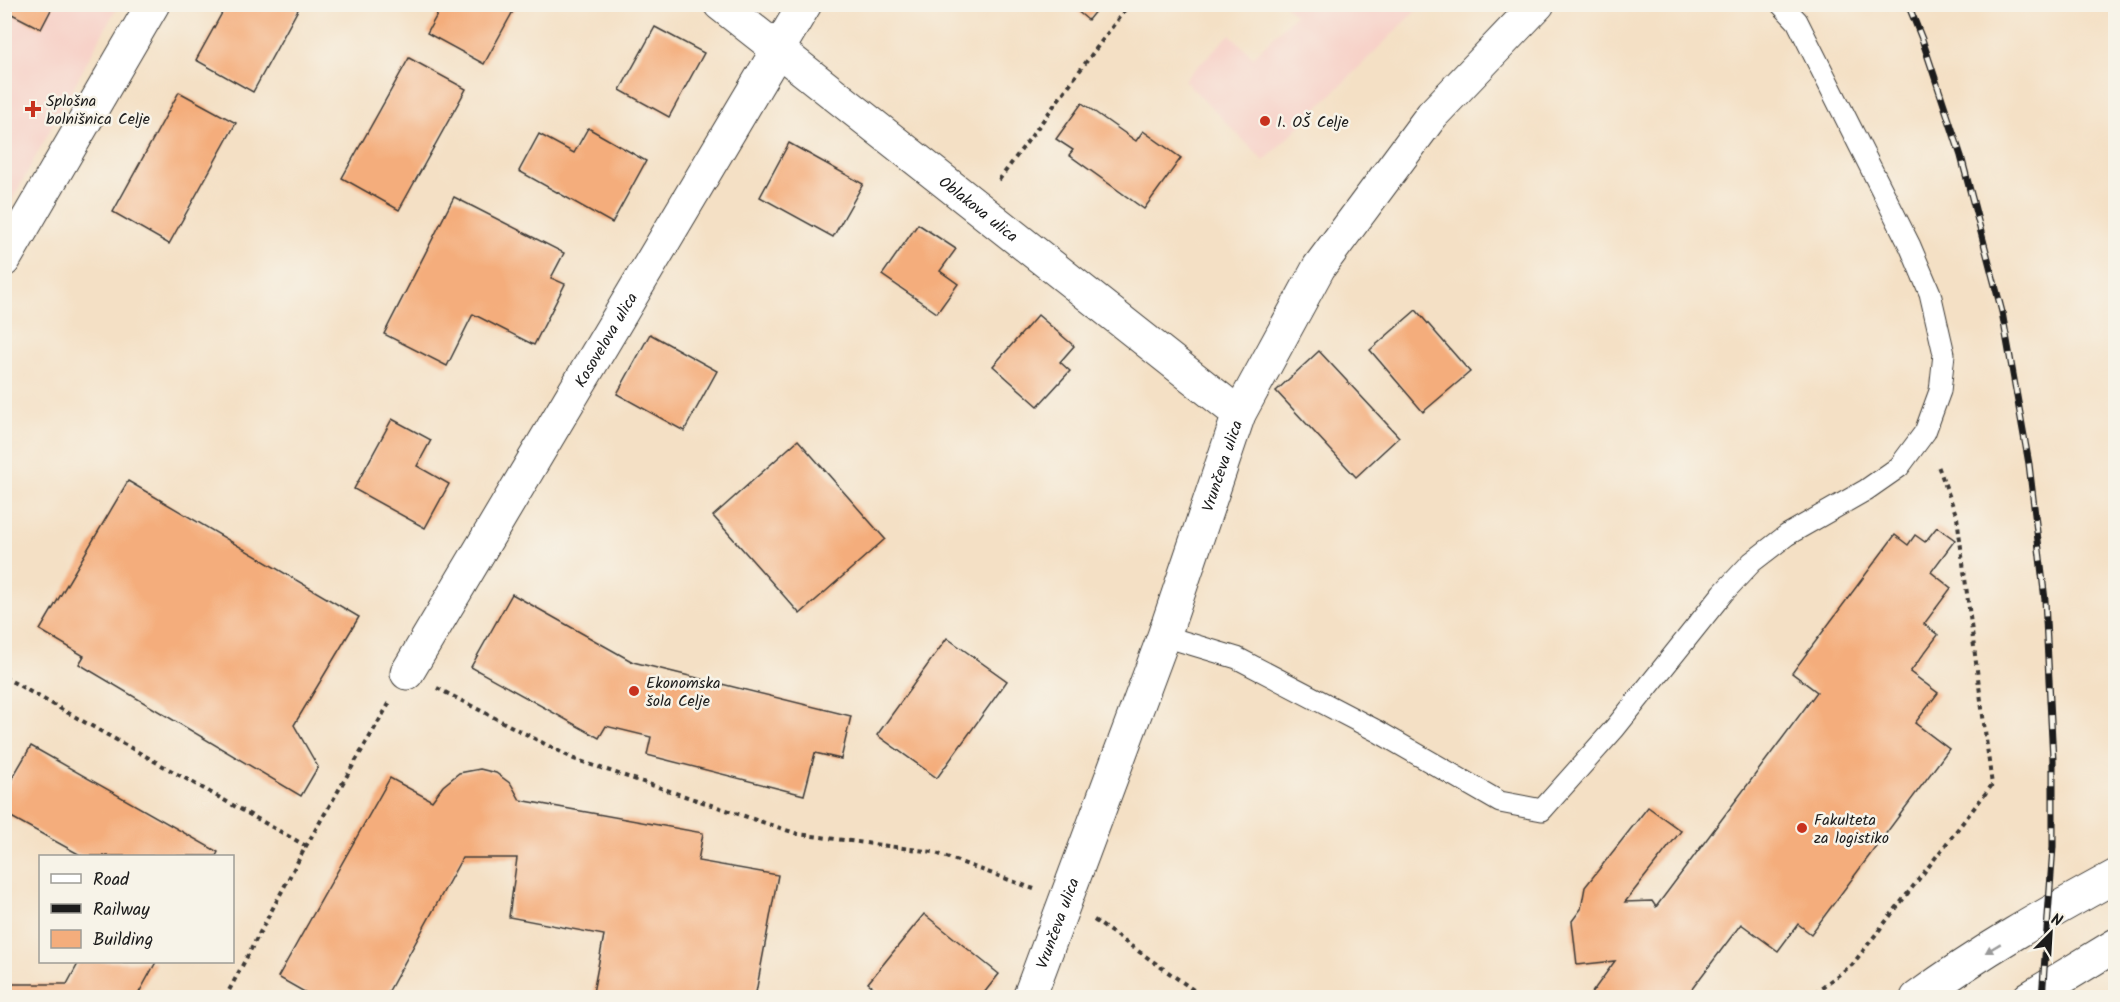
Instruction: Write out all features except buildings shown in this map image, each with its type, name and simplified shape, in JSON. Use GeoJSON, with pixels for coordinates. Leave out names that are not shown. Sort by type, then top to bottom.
{"type":"FeatureCollection","features":[{"type":"Feature","properties":{"kind":"street"},"geometry":{"type":"LineString","coordinates":[[4,260],[153,4]]}},
{"type":"Feature","properties":{"kind":"street","name":"Oblakova ulica"},"geometry":{"type":"LineString","coordinates":[[720,4],[1239,414]]}},
{"type":"Feature","properties":{"kind":"street","name":"Kosovelova ulica"},"geometry":{"type":"LineString","coordinates":[[407,673],[805,4]]}},
{"type":"Feature","properties":{"kind":"street","name":"Vrunčeva ulica"},"geometry":{"type":"LineString","coordinates":[[1029,998],[1164,636],[1239,414],[1319,267],[1432,115],[1538,4]]}},
{"type":"Feature","properties":{"kind":"street"},"geometry":{"type":"LineString","coordinates":[[1917,998],[1942,979],[2115,876]]}},
{"type":"Feature","properties":{"kind":"street"},"geometry":{"type":"LineString","coordinates":[[2028,998],[2115,945]]}},
{"type":"Feature","properties":{"kind":"lane"},"geometry":{"type":"LineString","coordinates":[[1164,636],[1237,658],[1377,731],[1500,802],[1542,810],[1615,728],[1716,602],[1752,562],[1788,535],[1866,490],[1899,467],[1925,432],[1940,391],[1944,354],[1930,292],[1910,246],[1797,21],[1781,4]]}},
{"type":"Feature","properties":{"kind":"path"},"geometry":{"type":"LineString","coordinates":[[993,189],[1129,4]]}},
{"type":"Feature","properties":{"kind":"path"},"geometry":{"type":"LineString","coordinates":[[1807,998],[1852,965],[1992,785],[1957,517],[1925,432]]}},
{"type":"Feature","properties":{"kind":"path"},"geometry":{"type":"LineString","coordinates":[[225,998],[306,846],[407,673],[574,759],[798,834],[933,852],[1066,901],[1205,998]]}},
{"type":"Feature","properties":{"kind":"path"},"geometry":{"type":"LineString","coordinates":[[4,677],[306,846]]}},
{"type":"Feature","properties":{"kind":"shaded area","name":"Splošna bolnišnica Celje"},"geometry":{"type":"Polygon","coordinates":[[[5,5],[118,5],[5,213],[5,5]]]}},
{"type":"Feature","properties":{"kind":"shaded area","name":"I. OŠ Celje"},"geometry":{"type":"Polygon","coordinates":[[[1285,5],[1422,5],[1264,161],[1184,80],[1230,34],[1253,57],[1295,15],[1285,5]]]}},
{"type":"Feature","properties":{"kind":"railway"},"geometry":{"type":"LineString","coordinates":[[1908,4],[1961,156],[2002,312],[2029,464],[2045,600],[2053,760],[2053,847],[2042,998]]}},
{"type":"Feature","properties":{"kind":"place","name":"Splošna bolnišnica Celje"},"geometry":{"type":"Point","coordinates":[33,109]}},
{"type":"Feature","properties":{"kind":"place","name":"I. OŠ Celje"},"geometry":{"type":"Point","coordinates":[1265,121]}},
{"type":"Feature","properties":{"kind":"place","name":"Ekonomska šola Celje"},"geometry":{"type":"Point","coordinates":[634,691]}},
{"type":"Feature","properties":{"kind":"place","name":"Fakulteta za logistiko"},"geometry":{"type":"Point","coordinates":[1802,828]}}]}
